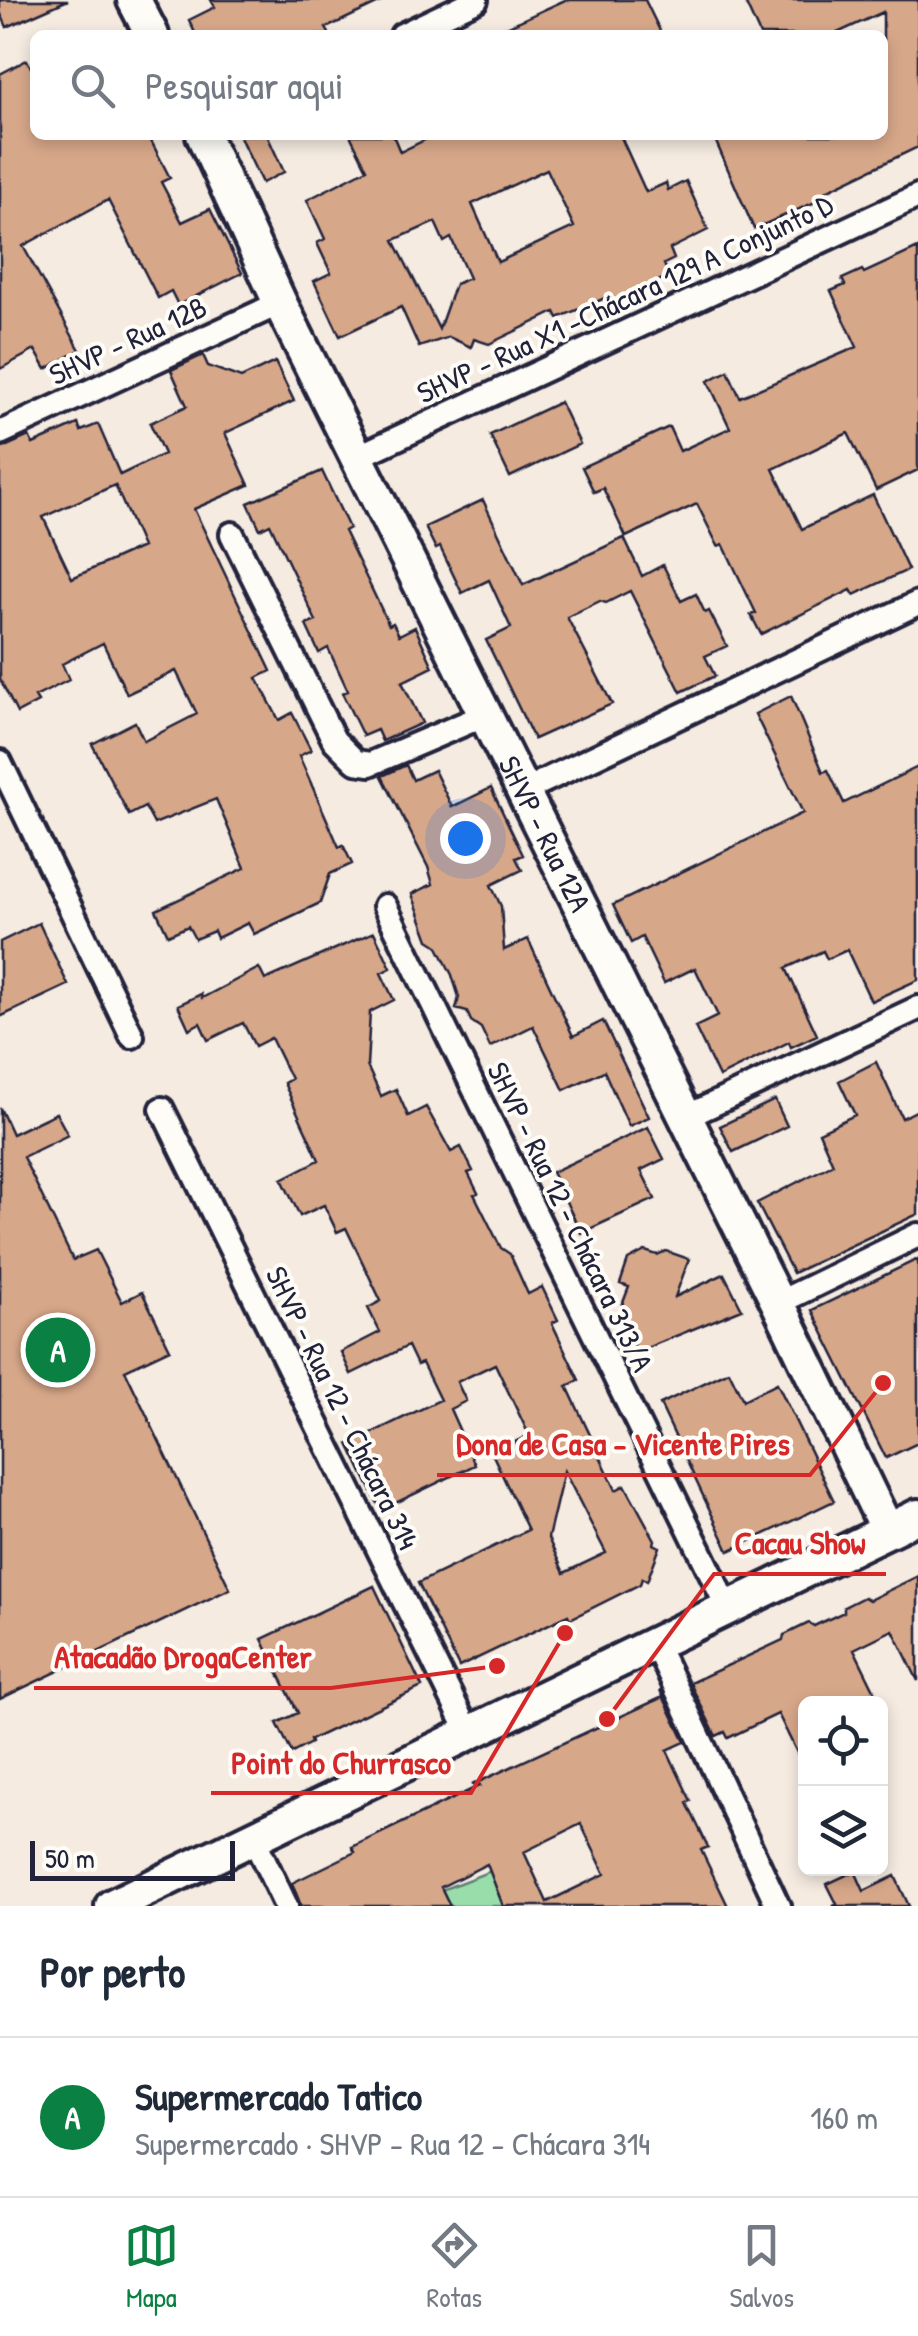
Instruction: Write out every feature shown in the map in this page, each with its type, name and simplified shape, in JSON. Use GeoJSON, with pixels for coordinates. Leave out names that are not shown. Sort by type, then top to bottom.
{"type":"FeatureCollection","features":[{"type":"Feature","properties":{"kind":"street"},"geometry":{"type":"LineString","coordinates":[[134,0],[149,30]]}},
{"type":"Feature","properties":{"kind":"street"},"geometry":{"type":"LineString","coordinates":[[413,30],[476,0]]}},
{"type":"Feature","properties":{"kind":"street","name":"SHVP - Rua 12A"},"geometry":{"type":"LineString","coordinates":[[204,140],[280,304],[686,1117],[887,1530]]}},
{"type":"Feature","properties":{"kind":"street","name":"SHVP - Rua X1 -Chácara 129 A Conjunto D"},"geometry":{"type":"LineString","coordinates":[[357,458],[918,196]]}},
{"type":"Feature","properties":{"kind":"street","name":"SHVP - Rua 12B"},"geometry":{"type":"LineString","coordinates":[[0,433],[280,304]]}},
{"type":"Feature","properties":{"kind":"street"},"geometry":{"type":"LineString","coordinates":[[232,534],[334,740],[356,762],[370,764],[485,714]]}},
{"type":"Feature","properties":{"kind":"street"},"geometry":{"type":"LineString","coordinates":[[523,791],[918,602]]}},
{"type":"Feature","properties":{"kind":"street"},"geometry":{"type":"LineString","coordinates":[[0,762],[132,1036]]}},
{"type":"Feature","properties":{"kind":"street","name":"SHVP - Rua 12 - Chácara 313/A"},"geometry":{"type":"LineString","coordinates":[[385,906],[728,1608]]}},
{"type":"Feature","properties":{"kind":"street"},"geometry":{"type":"LineString","coordinates":[[686,1117],[918,1008]]}},
{"type":"Feature","properties":{"kind":"street","name":"SHVP - Rua 12 - Chácara 314"},"geometry":{"type":"LineString","coordinates":[[162,1109],[469,1732]]}},
{"type":"Feature","properties":{"kind":"street"},"geometry":{"type":"LineString","coordinates":[[778,1303],[918,1235]]}},
{"type":"Feature","properties":{"kind":"street"},"geometry":{"type":"LineString","coordinates":[[112,1906],[918,1516]]}},
{"type":"Feature","properties":{"kind":"street"},"geometry":{"type":"LineString","coordinates":[[654,1643],[778,1906]]}},
{"type":"Feature","properties":{"kind":"street"},"geometry":{"type":"LineString","coordinates":[[253,1837],[286,1906]]}},
{"type":"Feature","properties":{"kind":"green space"},"geometry":{"type":"Polygon","coordinates":[[[506,1865],[530,1906],[400,1906],[506,1865]]]}},
{"type":"Feature","properties":{"kind":"building"},"geometry":{"type":"Polygon","coordinates":[[[0,0],[68,0],[7,27],[0,12],[0,0]]]}},
{"type":"Feature","properties":{"kind":"building"},"geometry":{"type":"Polygon","coordinates":[[[211,0],[385,0],[327,30],[194,30],[189,20],[215,7],[211,0]]]}},
{"type":"Feature","properties":{"kind":"building"},"geometry":{"type":"Polygon","coordinates":[[[565,0],[645,0],[660,30],[500,30],[565,0]]]}},
{"type":"Feature","properties":{"kind":"building"},"geometry":{"type":"Polygon","coordinates":[[[744,0],[918,0],[918,147],[826,191],[829,196],[754,229],[715,140],[888,140],[888,30],[883,30],[883,12],[844,30],[758,30],[744,0]]]}},
{"type":"Feature","properties":{"kind":"building"},"geometry":{"type":"Polygon","coordinates":[[[27,60],[30,66],[30,140],[151,140],[170,178],[161,182],[182,222],[210,209],[242,273],[178,305],[171,291],[158,298],[108,200],[23,246],[80,350],[46,369],[35,350],[0,369],[0,74],[27,60]]]}},
{"type":"Feature","properties":{"kind":"building"},"geometry":{"type":"Polygon","coordinates":[[[241,140],[269,140],[284,172],[262,183],[241,140]]]}},
{"type":"Feature","properties":{"kind":"building"},"geometry":{"type":"Polygon","coordinates":[[[352,140],[395,140],[400,152],[425,140],[622,140],[646,192],[666,183],[668,190],[686,181],[708,230],[670,249],[674,259],[664,264],[669,276],[641,289],[644,295],[615,308],[610,296],[558,318],[555,312],[489,344],[474,339],[471,347],[449,337],[419,347],[401,307],[340,336],[314,281],[331,273],[317,243],[325,239],[307,200],[367,169],[352,140]],[[547,169],[472,204],[498,262],[574,227],[547,169]],[[435,222],[394,240],[439,329],[455,284],[469,278],[451,238],[444,242],[435,222]]]}},
{"type":"Feature","properties":{"kind":"building"},"geometry":{"type":"Polygon","coordinates":[[[918,248],[918,470],[876,490],[848,433],[773,469],[802,529],[873,495],[908,570],[854,595],[851,590],[761,634],[751,615],[756,613],[723,544],[718,546],[697,504],[626,537],[603,488],[594,492],[582,467],[669,427],[680,451],[730,428],[708,381],[728,371],[740,397],[857,347],[831,291],[845,285],[842,279],[918,248]]]}},
{"type":"Feature","properties":{"kind":"building"},"geometry":{"type":"Polygon","coordinates":[[[203,355],[208,366],[241,378],[275,362],[294,401],[225,433],[249,485],[194,509],[271,671],[257,678],[279,720],[292,713],[311,750],[299,756],[339,847],[343,845],[352,864],[330,874],[320,903],[254,934],[248,923],[217,938],[214,931],[195,939],[188,926],[168,935],[156,910],[245,868],[216,799],[154,824],[145,807],[129,815],[92,744],[135,722],[144,741],[197,714],[176,671],[127,694],[103,643],[62,664],[69,680],[35,697],[38,702],[17,713],[0,679],[0,449],[29,436],[33,444],[78,424],[81,431],[98,424],[120,475],[164,454],[150,423],[187,406],[171,370],[203,355]],[[115,485],[43,517],[72,578],[142,547],[115,485]]]}},
{"type":"Feature","properties":{"kind":"building"},"geometry":{"type":"Polygon","coordinates":[[[560,402],[580,444],[510,477],[490,435],[560,402]]]}},
{"type":"Feature","properties":{"kind":"building"},"geometry":{"type":"Polygon","coordinates":[[[322,471],[349,528],[344,531],[389,625],[393,623],[399,635],[415,627],[433,667],[402,682],[422,723],[382,741],[377,730],[363,736],[342,693],[348,691],[328,648],[319,653],[306,625],[316,621],[270,524],[260,529],[248,503],[322,471]]]}},
{"type":"Feature","properties":{"kind":"building"},"geometry":{"type":"Polygon","coordinates":[[[483,500],[523,585],[624,538],[642,576],[663,565],[681,601],[696,594],[727,646],[705,656],[715,676],[681,692],[630,591],[606,603],[600,601],[567,617],[612,704],[534,739],[486,640],[511,628],[489,580],[462,593],[440,547],[436,549],[425,527],[483,500]]]}},
{"type":"Feature","properties":{"kind":"building"},"geometry":{"type":"Polygon","coordinates":[[[791,696],[823,772],[828,770],[844,803],[918,767],[918,980],[871,1001],[847,950],[827,959],[823,951],[786,968],[817,1035],[791,1047],[789,1042],[719,1077],[695,1027],[718,1016],[695,968],[664,983],[642,937],[631,943],[613,905],[803,813],[755,714],[791,696]]]}},
{"type":"Feature","properties":{"kind":"building"},"geometry":{"type":"Polygon","coordinates":[[[406,765],[413,780],[434,770],[452,807],[491,788],[523,855],[516,858],[522,870],[491,885],[501,906],[504,950],[528,939],[573,1036],[603,1021],[649,1117],[629,1126],[604,1071],[564,1090],[533,1026],[490,1047],[467,1012],[456,1009],[459,997],[452,975],[437,945],[429,940],[412,894],[433,884],[428,867],[382,776],[406,765]]]}},
{"type":"Feature","properties":{"kind":"building"},"geometry":{"type":"Polygon","coordinates":[[[39,923],[68,985],[0,1017],[0,942],[39,923]]]}},
{"type":"Feature","properties":{"kind":"building"},"geometry":{"type":"Polygon","coordinates":[[[374,932],[391,968],[381,973],[394,1000],[370,1012],[367,1066],[381,1096],[396,1089],[408,1116],[426,1107],[451,1152],[461,1147],[473,1171],[468,1173],[478,1193],[474,1194],[501,1248],[510,1254],[528,1294],[542,1287],[558,1320],[552,1323],[579,1380],[567,1386],[616,1490],[625,1485],[654,1544],[660,1547],[647,1581],[642,1578],[640,1584],[570,1619],[568,1615],[459,1667],[418,1583],[528,1530],[492,1453],[529,1435],[495,1364],[457,1382],[466,1401],[450,1409],[475,1465],[381,1510],[349,1444],[440,1400],[422,1363],[417,1365],[408,1346],[351,1374],[341,1352],[380,1332],[368,1308],[381,1301],[346,1228],[337,1232],[324,1205],[300,1216],[282,1179],[319,1160],[284,1083],[291,1079],[271,1038],[255,1046],[243,1023],[208,1040],[200,1023],[189,1029],[178,1005],[201,994],[202,998],[259,968],[265,980],[374,932]],[[564,1471],[548,1538],[564,1573],[606,1553],[564,1471]]]}},
{"type":"Feature","properties":{"kind":"building"},"geometry":{"type":"Polygon","coordinates":[[[876,1062],[902,1118],[918,1110],[918,1214],[793,1273],[757,1203],[833,1164],[819,1132],[855,1115],[839,1081],[876,1062]]]}},
{"type":"Feature","properties":{"kind":"building"},"geometry":{"type":"Polygon","coordinates":[[[775,1100],[787,1126],[733,1152],[720,1126],[775,1100]]]}},
{"type":"Feature","properties":{"kind":"building"},"geometry":{"type":"Polygon","coordinates":[[[0,1108],[12,1134],[56,1113],[68,1135],[23,1157],[73,1260],[96,1250],[122,1302],[142,1292],[170,1349],[125,1370],[230,1589],[0,1699],[0,1108]]]}},
{"type":"Feature","properties":{"kind":"building"},"geometry":{"type":"Polygon","coordinates":[[[648,1127],[664,1159],[641,1170],[655,1199],[581,1233],[552,1172],[648,1127]]]}},
{"type":"Feature","properties":{"kind":"building"},"geometry":{"type":"Polygon","coordinates":[[[645,1251],[657,1255],[666,1251],[689,1259],[675,1297],[724,1274],[742,1309],[637,1352],[619,1313],[629,1287],[620,1284],[628,1260],[645,1251]]]}},
{"type":"Feature","properties":{"kind":"building"},"geometry":{"type":"Polygon","coordinates":[[[918,1259],[918,1443],[886,1458],[812,1310],[918,1259]]]}},
{"type":"Feature","properties":{"kind":"building"},"geometry":{"type":"Polygon","coordinates":[[[729,1371],[743,1400],[777,1383],[834,1501],[729,1551],[660,1404],[729,1371]]]}},
{"type":"Feature","properties":{"kind":"building"},"geometry":{"type":"Polygon","coordinates":[[[918,1576],[918,1681],[893,1630],[854,1649],[877,1696],[798,1696],[798,1755],[778,1714],[728,1738],[725,1732],[716,1736],[689,1681],[783,1640],[784,1635],[809,1623],[814,1626],[844,1612],[844,1607],[864,1597],[869,1600],[918,1576]]]}},
{"type":"Feature","properties":{"kind":"building"},"geometry":{"type":"Polygon","coordinates":[[[374,1586],[422,1687],[310,1740],[311,1743],[292,1753],[277,1723],[298,1713],[262,1639],[374,1586]]]}},
{"type":"Feature","properties":{"kind":"building"},"geometry":{"type":"Polygon","coordinates":[[[660,1690],[685,1742],[667,1750],[708,1847],[701,1850],[728,1906],[503,1906],[487,1864],[441,1887],[450,1906],[301,1906],[292,1883],[355,1852],[352,1847],[481,1785],[472,1785],[663,1697],[660,1690]],[[581,1824],[524,1852],[547,1902],[605,1874],[581,1824]]]}},
{"type":"Feature","properties":{"kind":"building"},"geometry":{"type":"Polygon","coordinates":[[[844,1876],[857,1876],[864,1891],[895,1876],[909,1906],[833,1906],[837,1904],[827,1884],[844,1876]]]}},
{"type":"Feature","properties":{"kind":"place","name":"Supermercado Tatico"},"geometry":{"type":"Point","coordinates":[58,1350]}},
{"type":"Feature","properties":{"kind":"place","name":"Dona de Casa - Vicente Pires"},"geometry":{"type":"Point","coordinates":[883,1383]}},
{"type":"Feature","properties":{"kind":"place","name":"Point do Churrasco"},"geometry":{"type":"Point","coordinates":[565,1633]}},
{"type":"Feature","properties":{"kind":"place","name":"Atacadão DrogaCenter"},"geometry":{"type":"Point","coordinates":[497,1666]}},
{"type":"Feature","properties":{"kind":"place","name":"Cacau Show"},"geometry":{"type":"Point","coordinates":[607,1719]}}]}
